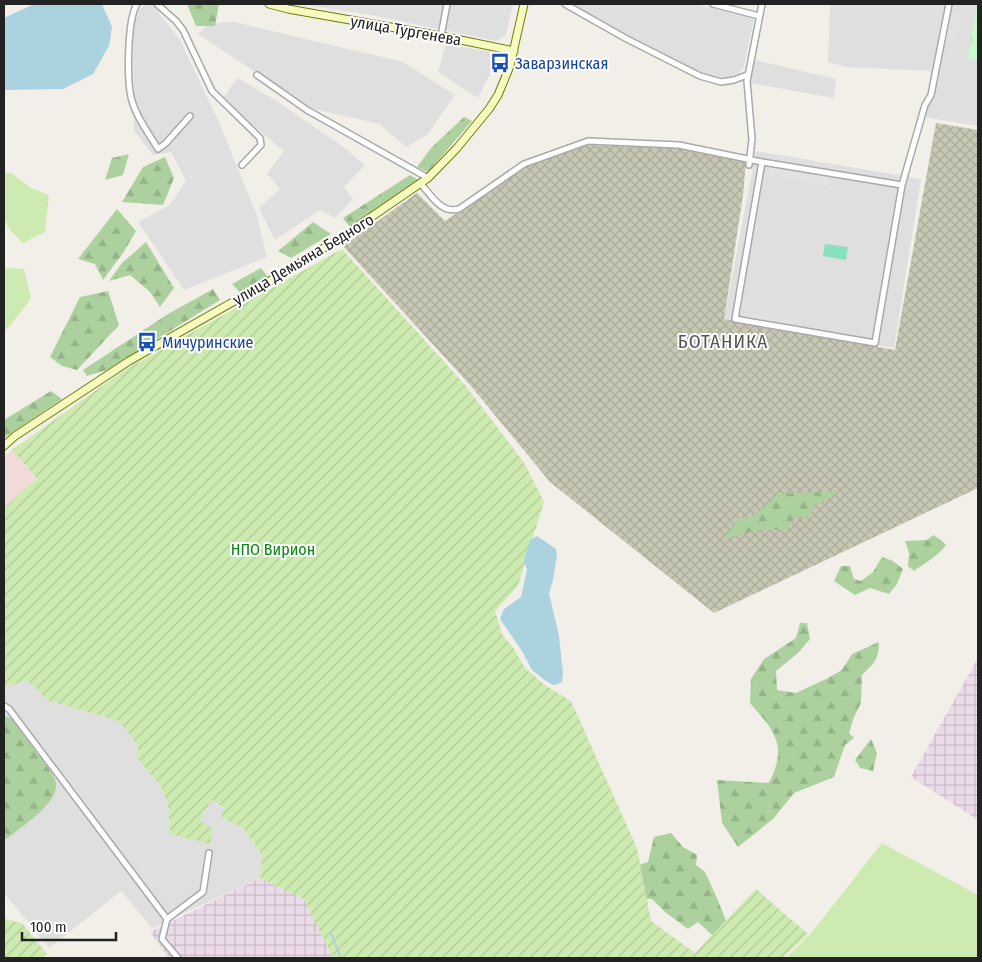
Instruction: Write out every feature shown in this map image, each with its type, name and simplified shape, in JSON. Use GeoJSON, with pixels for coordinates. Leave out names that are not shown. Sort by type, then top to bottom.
{"type":"FeatureCollection","features":[{"type":"Feature","properties":{"kind":"street"},"geometry":{"type":"LineString","coordinates":[[137,4],[132,14],[130,36],[130,92],[133,105],[158,149],[166,143],[190,116]]}},
{"type":"Feature","properties":{"kind":"street"},"geometry":{"type":"LineString","coordinates":[[158,4],[176,20],[183,30],[212,91],[260,138],[261,145],[242,165]]}},
{"type":"Feature","properties":{"kind":"street","name":"улица Тургенева"},"geometry":{"type":"LineString","coordinates":[[268,4],[514,51]]}},
{"type":"Feature","properties":{"kind":"street"},"geometry":{"type":"LineString","coordinates":[[440,36],[447,4]]}},
{"type":"Feature","properties":{"kind":"street","name":"улица Демьяна Бедного"},"geometry":{"type":"LineString","coordinates":[[4,446],[15,436],[129,361],[306,259],[360,226],[421,184],[457,148],[489,109],[503,87],[514,51],[524,4]]}},
{"type":"Feature","properties":{"kind":"street"},"geometry":{"type":"LineString","coordinates":[[565,4],[625,38],[700,76],[721,82],[747,75]]}},
{"type":"Feature","properties":{"kind":"street"},"geometry":{"type":"LineString","coordinates":[[712,4],[759,16]]}},
{"type":"Feature","properties":{"kind":"street"},"geometry":{"type":"LineString","coordinates":[[749,162],[752,138],[747,75],[762,4]]}},
{"type":"Feature","properties":{"kind":"street"},"geometry":{"type":"LineString","coordinates":[[762,162],[735,318],[875,343],[902,185],[922,113],[931,95],[950,4]]}},
{"type":"Feature","properties":{"kind":"street"},"geometry":{"type":"LineString","coordinates":[[257,75],[307,110],[428,178]]}},
{"type":"Feature","properties":{"kind":"street"},"geometry":{"type":"LineString","coordinates":[[421,184],[442,207],[447,210],[458,209],[524,164],[588,141],[678,145],[749,162],[762,162],[902,185]]}},
{"type":"Feature","properties":{"kind":"street"},"geometry":{"type":"LineString","coordinates":[[4,706],[9,709],[167,920]]}},
{"type":"Feature","properties":{"kind":"street"},"geometry":{"type":"LineString","coordinates":[[178,958],[162,939],[167,920],[203,892],[209,853]]}},
{"type":"Feature","properties":{"kind":"shaded area"},"geometry":{"type":"Polygon","coordinates":[[[146,4],[152,4],[180,40],[218,120],[257,216],[267,257],[184,290],[138,222],[170,205],[186,181],[171,152],[153,155],[134,131],[133,25],[139,10],[146,4]]]}},
{"type":"Feature","properties":{"kind":"shaded area"},"geometry":{"type":"Polygon","coordinates":[[[300,4],[513,4],[506,35],[496,41],[371,15],[300,4]]]}},
{"type":"Feature","properties":{"kind":"shaded area"},"geometry":{"type":"Polygon","coordinates":[[[568,4],[695,4],[754,19],[744,66],[741,71],[730,78],[715,77],[701,73],[568,4]]]}},
{"type":"Feature","properties":{"kind":"shaded area"},"geometry":{"type":"Polygon","coordinates":[[[830,4],[978,4],[978,126],[925,117],[931,71],[847,67],[828,62],[830,4]]]}},
{"type":"Feature","properties":{"kind":"shaded area"},"geometry":{"type":"Polygon","coordinates":[[[949,13],[961,15],[957,42],[945,40],[949,13]]]}},
{"type":"Feature","properties":{"kind":"shaded area"},"geometry":{"type":"Polygon","coordinates":[[[234,22],[403,62],[455,95],[427,135],[406,147],[379,124],[314,109],[198,34],[208,24],[234,22]]]}},
{"type":"Feature","properties":{"kind":"shaded area"},"geometry":{"type":"Polygon","coordinates":[[[446,44],[496,53],[490,74],[478,98],[438,72],[446,44]]]}},
{"type":"Feature","properties":{"kind":"shaded area"},"geometry":{"type":"Polygon","coordinates":[[[754,60],[836,79],[834,98],[749,83],[754,60]]]}},
{"type":"Feature","properties":{"kind":"shaded area"},"geometry":{"type":"Polygon","coordinates":[[[237,78],[272,98],[341,145],[365,165],[344,187],[353,199],[335,218],[320,210],[275,240],[259,208],[280,189],[267,174],[284,151],[222,100],[237,78]]]}},
{"type":"Feature","properties":{"kind":"shaded area"},"geometry":{"type":"Polygon","coordinates":[[[936,123],[978,130],[978,488],[714,613],[550,482],[471,386],[343,246],[417,193],[445,221],[525,167],[584,145],[676,148],[746,161],[743,195],[724,319],[895,350],[936,123]]]}},
{"type":"Feature","properties":{"kind":"shaded area"},"geometry":{"type":"Polygon","coordinates":[[[756,151],[921,179],[894,348],[724,319],[756,151]]]}},
{"type":"Feature","properties":{"kind":"shaded area"},"geometry":{"type":"Polygon","coordinates":[[[770,165],[829,176],[827,186],[769,175],[770,165]]]}},
{"type":"Feature","properties":{"kind":"shaded area"},"geometry":{"type":"Polygon","coordinates":[[[745,313],[793,321],[792,326],[744,318],[745,313]]]}},
{"type":"Feature","properties":{"kind":"shaded area"},"geometry":{"type":"Polygon","coordinates":[[[12,450],[37,478],[4,508],[4,457],[12,450]]]}},
{"type":"Feature","properties":{"kind":"shaded area"},"geometry":{"type":"Polygon","coordinates":[[[978,658],[978,820],[911,777],[978,658]]]}},
{"type":"Feature","properties":{"kind":"shaded area"},"geometry":{"type":"Polygon","coordinates":[[[28,681],[47,700],[119,720],[138,745],[138,759],[161,787],[168,805],[170,834],[200,821],[211,800],[225,808],[222,817],[244,829],[262,855],[260,878],[152,928],[121,891],[49,948],[4,893],[4,687],[28,681]]]}},
{"type":"Feature","properties":{"kind":"shaded area"},"geometry":{"type":"Polygon","coordinates":[[[260,878],[304,899],[333,958],[169,958],[150,932],[260,878]]]}},
{"type":"Feature","properties":{"kind":"green space"},"geometry":{"type":"Polygon","coordinates":[[[187,4],[219,4],[215,26],[196,26],[187,4]]]}},
{"type":"Feature","properties":{"kind":"green space"},"geometry":{"type":"Polygon","coordinates":[[[978,4],[978,60],[968,58],[978,4]]]}},
{"type":"Feature","properties":{"kind":"green space"},"geometry":{"type":"Polygon","coordinates":[[[464,117],[472,121],[428,172],[417,167],[431,148],[464,117]]]}},
{"type":"Feature","properties":{"kind":"green space"},"geometry":{"type":"Polygon","coordinates":[[[129,154],[123,175],[105,180],[112,158],[129,154]]]}},
{"type":"Feature","properties":{"kind":"green space"},"geometry":{"type":"Polygon","coordinates":[[[165,157],[174,178],[163,205],[122,202],[143,167],[165,157]]]}},
{"type":"Feature","properties":{"kind":"green space"},"geometry":{"type":"Polygon","coordinates":[[[4,173],[11,173],[31,188],[49,195],[45,232],[23,243],[10,230],[4,219],[4,173]]]}},
{"type":"Feature","properties":{"kind":"green space"},"geometry":{"type":"Polygon","coordinates":[[[410,175],[420,181],[368,217],[349,226],[343,218],[410,175]]]}},
{"type":"Feature","properties":{"kind":"green space"},"geometry":{"type":"Polygon","coordinates":[[[117,209],[136,231],[123,253],[103,280],[95,264],[78,259],[117,209]]]}},
{"type":"Feature","properties":{"kind":"green space"},"geometry":{"type":"Polygon","coordinates":[[[313,222],[331,234],[291,258],[278,251],[313,222]]]}},
{"type":"Feature","properties":{"kind":"green space"},"geometry":{"type":"Polygon","coordinates":[[[146,242],[174,288],[160,307],[150,292],[130,275],[109,281],[122,263],[146,242]]]}},
{"type":"Feature","properties":{"kind":"green space"},"geometry":{"type":"Polygon","coordinates":[[[825,244],[848,247],[846,260],[823,256],[825,244]]]}},
{"type":"Feature","properties":{"kind":"green space","name":"НПО Вирион"},"geometry":{"type":"Polygon","coordinates":[[[342,249],[465,385],[525,464],[544,502],[518,586],[495,611],[502,634],[514,649],[525,668],[546,686],[571,701],[637,848],[651,921],[695,953],[756,889],[808,934],[783,958],[333,958],[304,899],[260,878],[262,855],[244,829],[221,817],[225,808],[211,800],[200,821],[213,829],[210,844],[170,834],[168,805],[161,787],[138,759],[138,745],[119,721],[47,700],[28,681],[4,687],[4,508],[37,478],[12,450],[126,369],[342,249]]]}},
{"type":"Feature","properties":{"kind":"green space"},"geometry":{"type":"Polygon","coordinates":[[[6,268],[24,269],[31,299],[8,328],[4,330],[4,272],[6,268]]]}},
{"type":"Feature","properties":{"kind":"green space"},"geometry":{"type":"Polygon","coordinates":[[[261,268],[268,277],[241,293],[232,284],[261,268]]]}},
{"type":"Feature","properties":{"kind":"green space"},"geometry":{"type":"Polygon","coordinates":[[[213,289],[220,300],[107,370],[87,376],[83,370],[168,314],[213,289]]]}},
{"type":"Feature","properties":{"kind":"green space"},"geometry":{"type":"Polygon","coordinates":[[[108,291],[119,325],[77,370],[62,366],[50,357],[80,297],[108,291]]]}},
{"type":"Feature","properties":{"kind":"green space"},"geometry":{"type":"Polygon","coordinates":[[[51,391],[62,399],[4,438],[4,420],[51,391]]]}},
{"type":"Feature","properties":{"kind":"green space"},"geometry":{"type":"Polygon","coordinates":[[[838,491],[828,499],[814,505],[810,516],[794,518],[787,530],[758,530],[723,539],[741,517],[751,518],[778,494],[838,491]]]}},
{"type":"Feature","properties":{"kind":"green space"},"geometry":{"type":"Polygon","coordinates":[[[933,535],[946,545],[935,557],[914,571],[908,566],[909,553],[905,541],[927,540],[933,535]]]}},
{"type":"Feature","properties":{"kind":"green space"},"geometry":{"type":"Polygon","coordinates":[[[882,557],[893,561],[903,569],[897,584],[889,594],[870,588],[855,595],[834,581],[841,566],[850,566],[854,579],[861,581],[873,572],[882,557]]]}},
{"type":"Feature","properties":{"kind":"green space"},"geometry":{"type":"Polygon","coordinates":[[[800,623],[807,623],[810,639],[798,653],[776,671],[777,690],[796,693],[826,679],[842,670],[852,654],[879,642],[877,657],[862,675],[861,703],[849,733],[854,738],[845,745],[834,777],[794,793],[773,819],[738,847],[722,823],[717,780],[769,783],[778,759],[778,749],[772,731],[750,703],[751,679],[764,659],[796,638],[800,623]]]}},
{"type":"Feature","properties":{"kind":"green space"},"geometry":{"type":"Polygon","coordinates":[[[4,716],[11,718],[49,769],[54,777],[56,787],[50,801],[44,808],[29,822],[4,839],[4,716]]]}},
{"type":"Feature","properties":{"kind":"green space"},"geometry":{"type":"Polygon","coordinates":[[[871,739],[877,753],[873,771],[860,768],[855,760],[871,739]]]}},
{"type":"Feature","properties":{"kind":"green space"},"geometry":{"type":"Polygon","coordinates":[[[671,833],[683,847],[697,855],[696,865],[705,872],[717,898],[726,921],[730,943],[712,935],[698,922],[688,929],[665,912],[652,899],[631,898],[633,867],[648,862],[654,837],[671,833]]]}},
{"type":"Feature","properties":{"kind":"green space"},"geometry":{"type":"Polygon","coordinates":[[[882,843],[978,895],[978,958],[786,958],[812,932],[882,843]]]}},
{"type":"Feature","properties":{"kind":"green space"},"geometry":{"type":"Polygon","coordinates":[[[4,919],[22,923],[47,954],[41,958],[4,958],[4,919]]]}},
{"type":"Feature","properties":{"kind":"water"},"geometry":{"type":"Polygon","coordinates":[[[34,4],[102,4],[112,27],[109,46],[93,74],[63,89],[4,90],[4,18],[34,4]]]}},
{"type":"Feature","properties":{"kind":"water"},"geometry":{"type":"Polygon","coordinates":[[[537,536],[556,549],[557,555],[549,593],[559,636],[563,673],[562,682],[553,685],[532,670],[522,651],[500,619],[504,609],[521,597],[527,570],[524,561],[530,540],[537,536]]]}},
{"type":"Feature","properties":{"kind":"waterway"},"geometry":{"type":"LineString","coordinates":[[331,933],[341,958]]}},
{"type":"Feature","properties":{"kind":"place","name":"Заварзинская"},"geometry":{"type":"Point","coordinates":[500,63]}},
{"type":"Feature","properties":{"kind":"place","name":"Мичуринские"},"geometry":{"type":"Point","coordinates":[147,342]}},
{"type":"Feature","properties":{"kind":"district","name":"БОТАНИКА"},"geometry":{"type":"Point","coordinates":[723,341]}}]}
